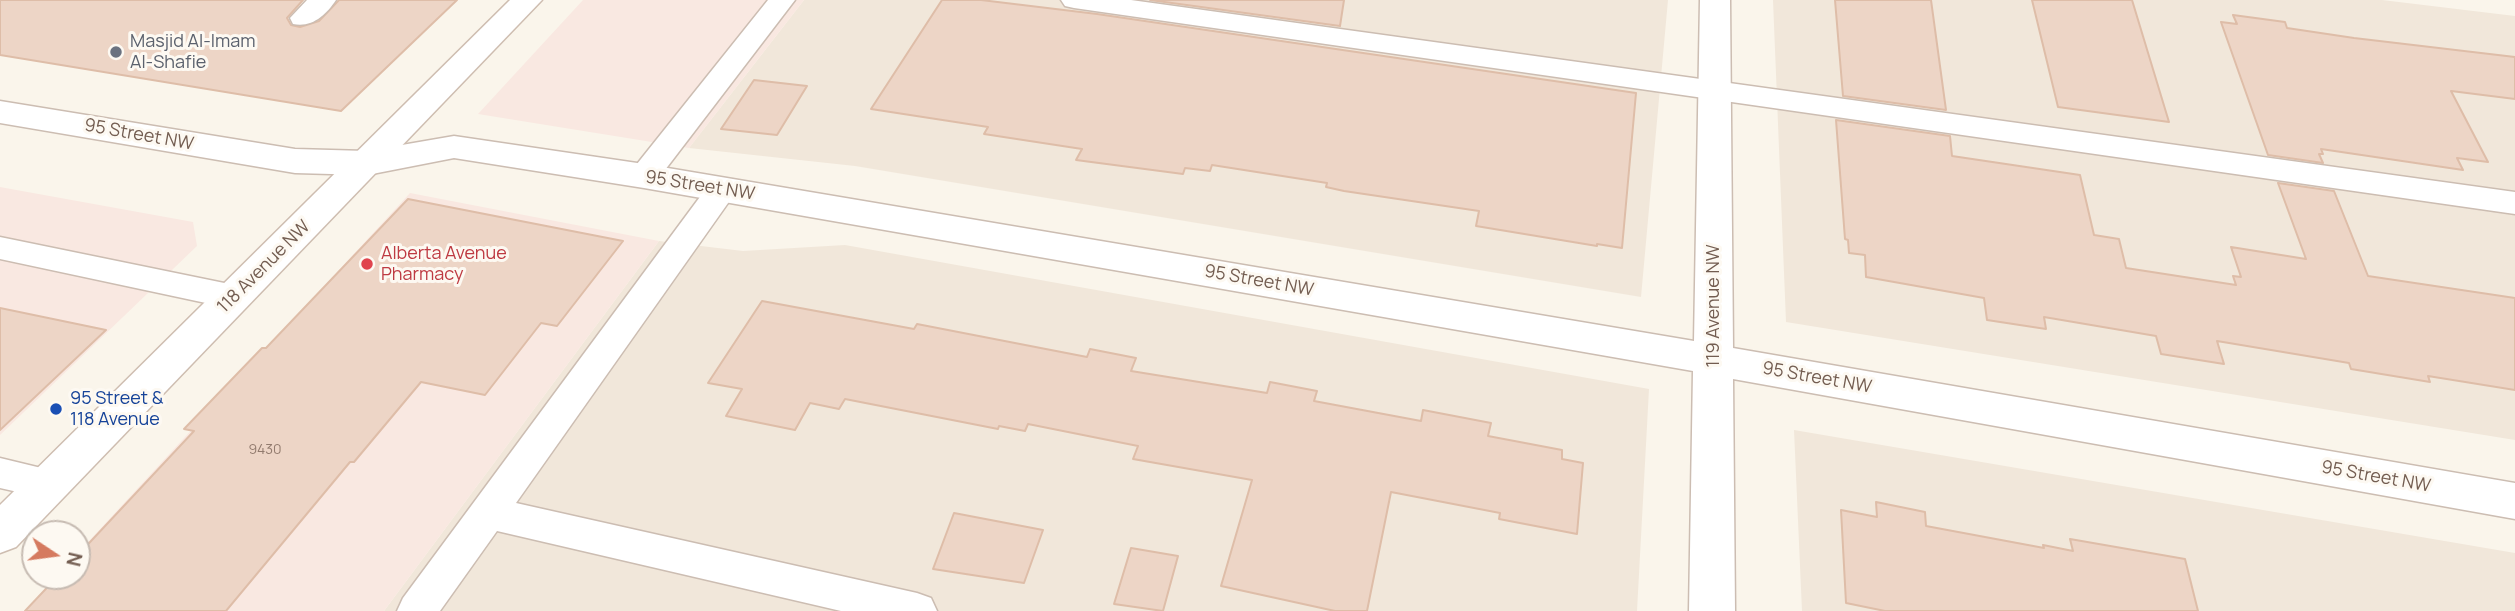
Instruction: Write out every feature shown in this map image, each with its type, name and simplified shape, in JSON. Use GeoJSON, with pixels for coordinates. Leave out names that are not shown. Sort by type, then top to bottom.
{"type":"FeatureCollection","features":[{"type":"Feature","properties":{"kind":"street","name":"118 Avenue NW"},"geometry":{"type":"LineString","coordinates":[[0,534],[527,0]]}},
{"type":"Feature","properties":{"kind":"street","name":"119 Avenue NW"},"geometry":{"type":"LineString","coordinates":[[1712,611],[1715,0]]}},
{"type":"Feature","properties":{"kind":"street","name":"95 Street NW"},"geometry":{"type":"LineString","coordinates":[[0,112],[295,161],[368,163],[454,147],[643,176],[2515,501]]}},
{"type":"Feature","properties":{"kind":"lane"},"geometry":{"type":"LineString","coordinates":[[303,18],[323,0]]}},
{"type":"Feature","properties":{"kind":"lane"},"geometry":{"type":"LineString","coordinates":[[643,176],[782,0]]}},
{"type":"Feature","properties":{"kind":"lane"},"geometry":{"type":"LineString","coordinates":[[1074,0],[2515,203]]}},
{"type":"Feature","properties":{"kind":"lane"},"geometry":{"type":"LineString","coordinates":[[417,611],[722,189]]}},
{"type":"Feature","properties":{"kind":"lane"},"geometry":{"type":"LineString","coordinates":[[0,248],[234,297]]}},
{"type":"Feature","properties":{"kind":"lane"},"geometry":{"type":"LineString","coordinates":[[0,473],[49,484]]}},
{"type":"Feature","properties":{"kind":"lane"},"geometry":{"type":"LineString","coordinates":[[488,513],[917,611]]}},
{"type":"Feature","properties":{"kind":"shaded area"},"geometry":{"type":"Polygon","coordinates":[[[583,0],[804,0],[689,148],[478,114],[583,0]]]}},
{"type":"Feature","properties":{"kind":"shaded area"},"geometry":{"type":"Polygon","coordinates":[[[804,0],[1668,0],[1641,297],[855,166],[689,148],[804,0]]]}},
{"type":"Feature","properties":{"kind":"shaded area"},"geometry":{"type":"Polygon","coordinates":[[[1773,0],[2382,0],[2515,16],[2515,440],[1786,322],[1773,0]]]}},
{"type":"Feature","properties":{"kind":"shaded area"},"geometry":{"type":"Polygon","coordinates":[[[0,187],[193,222],[197,246],[0,435],[0,187]]]}},
{"type":"Feature","properties":{"kind":"shaded area"},"geometry":{"type":"Polygon","coordinates":[[[410,193],[659,241],[384,611],[25,611],[44,590],[91,590],[91,539],[410,193]]]}},
{"type":"Feature","properties":{"kind":"shaded area"},"geometry":{"type":"Polygon","coordinates":[[[659,241],[743,251],[845,245],[1649,389],[1637,611],[384,611],[659,241]]]}},
{"type":"Feature","properties":{"kind":"shaded area"},"geometry":{"type":"Polygon","coordinates":[[[1794,430],[2515,553],[2515,611],[1802,611],[1794,430]]]}},
{"type":"Feature","properties":{"kind":"building"},"geometry":{"type":"Polygon","coordinates":[[[0,0],[303,0],[287,18],[291,25],[300,27],[319,21],[339,0],[457,0],[341,111],[0,55],[0,0]]]}},
{"type":"Feature","properties":{"kind":"building"},"geometry":{"type":"Polygon","coordinates":[[[942,0],[981,0],[1097,14],[1636,93],[1622,248],[1476,226],[1479,211],[1344,191],[1326,187],[1327,183],[1212,165],[1210,171],[1185,168],[1183,174],[1076,160],[1082,149],[984,134],[988,127],[871,109],[942,0]]]}},
{"type":"Feature","properties":{"kind":"building"},"geometry":{"type":"Polygon","coordinates":[[[1150,0],[1344,0],[1340,26],[1150,0]]]}},
{"type":"Feature","properties":{"kind":"building"},"geometry":{"type":"Polygon","coordinates":[[[1835,0],[1931,0],[1946,110],[1843,96],[1835,0]]]}},
{"type":"Feature","properties":{"kind":"building"},"geometry":{"type":"Polygon","coordinates":[[[2032,0],[2132,0],[2169,122],[2058,107],[2032,0]]]}},
{"type":"Feature","properties":{"kind":"building"},"geometry":{"type":"Polygon","coordinates":[[[2233,15],[2285,22],[2287,28],[2354,38],[2515,57],[2515,99],[2451,91],[2488,162],[2457,158],[2463,170],[2321,149],[2323,154],[2319,154],[2323,163],[2268,155],[2221,22],[2237,24],[2233,15]]]}},
{"type":"Feature","properties":{"kind":"building"},"geometry":{"type":"Polygon","coordinates":[[[754,80],[807,86],[777,135],[721,129],[754,80]]]}},
{"type":"Feature","properties":{"kind":"building"},"geometry":{"type":"Polygon","coordinates":[[[1836,120],[1950,136],[1952,156],[2080,175],[2094,235],[2119,239],[2126,268],[2236,285],[2233,276],[2241,277],[2231,247],[2306,259],[2278,183],[2334,191],[2368,276],[2515,298],[2515,390],[2428,376],[2430,382],[2351,369],[2349,363],[2217,341],[2224,364],[2161,354],[2156,336],[2044,317],[2046,329],[1987,320],[1984,298],[1866,277],[1865,255],[1849,253],[1848,240],[1845,239],[1836,120]]]}},
{"type":"Feature","properties":{"kind":"building"},"geometry":{"type":"Polygon","coordinates":[[[408,199],[623,241],[557,326],[541,323],[485,395],[421,382],[354,462],[350,462],[226,611],[25,611],[45,590],[91,590],[91,541],[194,431],[184,429],[262,348],[266,348],[408,199]]]}},
{"type":"Feature","properties":{"kind":"building"},"geometry":{"type":"Polygon","coordinates":[[[762,301],[914,329],[917,324],[1087,357],[1090,349],[1136,358],[1131,371],[1267,393],[1270,382],[1317,391],[1314,401],[1421,421],[1423,410],[1491,423],[1488,436],[1562,450],[1562,459],[1583,463],[1577,534],[1499,519],[1500,513],[1391,492],[1367,611],[1335,611],[1221,586],[1252,480],[1133,459],[1138,446],[1028,424],[1025,431],[999,426],[998,429],[845,399],[839,409],[810,403],[795,430],[726,416],[742,389],[708,383],[762,301]]]}},
{"type":"Feature","properties":{"kind":"building"},"geometry":{"type":"Polygon","coordinates":[[[0,308],[106,330],[0,430],[0,308]]]}},
{"type":"Feature","properties":{"kind":"building"},"geometry":{"type":"Polygon","coordinates":[[[1876,502],[1925,512],[1926,526],[2044,548],[2043,545],[2073,551],[2070,539],[2185,559],[2198,611],[1885,611],[1846,603],[1841,510],[1877,517],[1876,502]]]}},
{"type":"Feature","properties":{"kind":"building"},"geometry":{"type":"Polygon","coordinates":[[[954,513],[1043,530],[1024,583],[933,569],[954,513]]]}},
{"type":"Feature","properties":{"kind":"building"},"geometry":{"type":"Polygon","coordinates":[[[1131,548],[1178,556],[1163,611],[1114,604],[1131,548]]]}},
{"type":"Feature","properties":{"kind":"place","name":"Masjid Al-Imam Al-Shafie"},"geometry":{"type":"Point","coordinates":[116,52]}},
{"type":"Feature","properties":{"kind":"place","name":"Alberta Avenue Pharmacy"},"geometry":{"type":"Point","coordinates":[367,264]}},
{"type":"Feature","properties":{"kind":"place","name":"95 Street & 118 Avenue"},"geometry":{"type":"Point","coordinates":[56,409]}}]}
